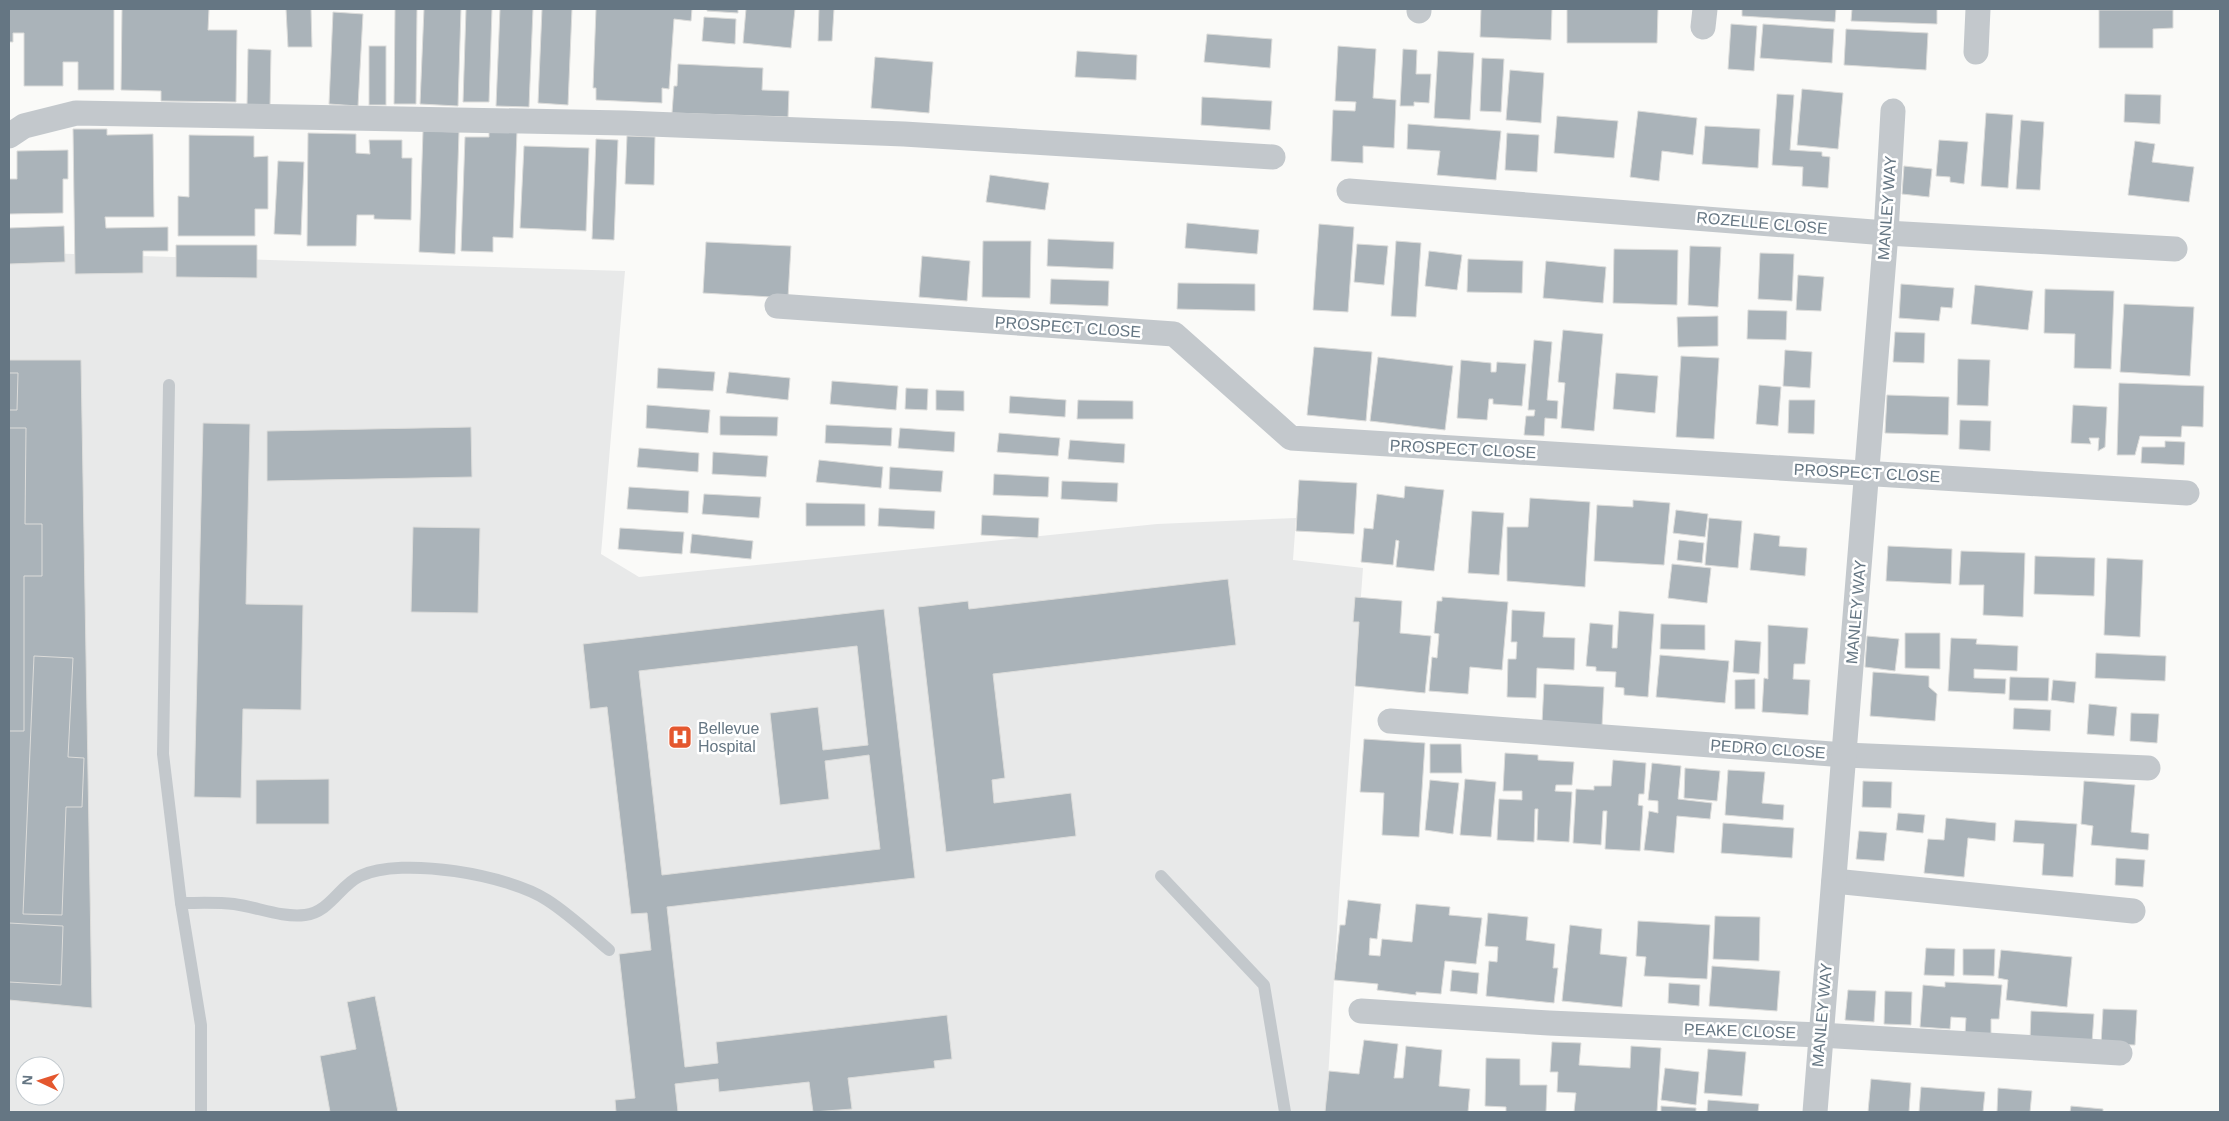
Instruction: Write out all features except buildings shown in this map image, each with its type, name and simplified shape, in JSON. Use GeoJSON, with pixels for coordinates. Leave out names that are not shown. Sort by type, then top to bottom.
{"type":"FeatureCollection","features":[{"type":"Feature","properties":{"kind":"street"},"geometry":{"type":"LineString","coordinates":[[1976,52],[1978,9]]}},
{"type":"Feature","properties":{"kind":"street","name":"MANLEY WAY"},"geometry":{"type":"LineString","coordinates":[[1815,1112],[1886,233],[1893,110]]}},
{"type":"Feature","properties":{"kind":"street"},"geometry":{"type":"LineString","coordinates":[[9,136],[24,126],[51,118],[86,113],[625,123],[904,134],[1273,157]]}},
{"type":"Feature","properties":{"kind":"street","name":"ROZELLE CLOSE"},"geometry":{"type":"LineString","coordinates":[[1349,191],[1886,233],[2175,249]]}},
{"type":"Feature","properties":{"kind":"street","name":"PROSPECT CLOSE"},"geometry":{"type":"LineString","coordinates":[[777,306],[1174,334],[1291,438],[2187,492]]}},
{"type":"Feature","properties":{"kind":"street","name":"PEDRO CLOSE"},"geometry":{"type":"LineString","coordinates":[[1390,721],[1845,755],[2148,768]]}},
{"type":"Feature","properties":{"kind":"street"},"geometry":{"type":"LineString","coordinates":[[1834,881],[2133,911]]}},
{"type":"Feature","properties":{"kind":"street","name":"PEAKE CLOSE"},"geometry":{"type":"LineString","coordinates":[[1361,1011],[1559,1023],[1820,1034],[2120,1053]]}},
{"type":"Feature","properties":{"kind":"lane"},"geometry":{"type":"LineString","coordinates":[[169,386],[163,754],[181,903],[201,1025],[201,1112]]}},
{"type":"Feature","properties":{"kind":"lane"},"geometry":{"type":"LineString","coordinates":[[181,903],[233,904],[288,914],[307,915],[328,905],[358,876],[376,870],[402,868],[460,870],[515,886],[541,896],[609,950]]}},
{"type":"Feature","properties":{"kind":"lane"},"geometry":{"type":"LineString","coordinates":[[1161,876],[1264,986],[1285,1112]]}},
{"type":"Feature","properties":{"kind":"shaded area","name":"Bellevue Hospital"},"geometry":{"type":"Polygon","coordinates":[[[9,252],[625,271],[601,554],[639,577],[1157,524],[1296,518],[1293,560],[1363,568],[1339,897],[1326,1112],[9,1112],[9,252]]]}},
{"type":"Feature","properties":{"kind":"place","name":"Bellevue Hospital"},"geometry":{"type":"Point","coordinates":[680,737]}}]}
